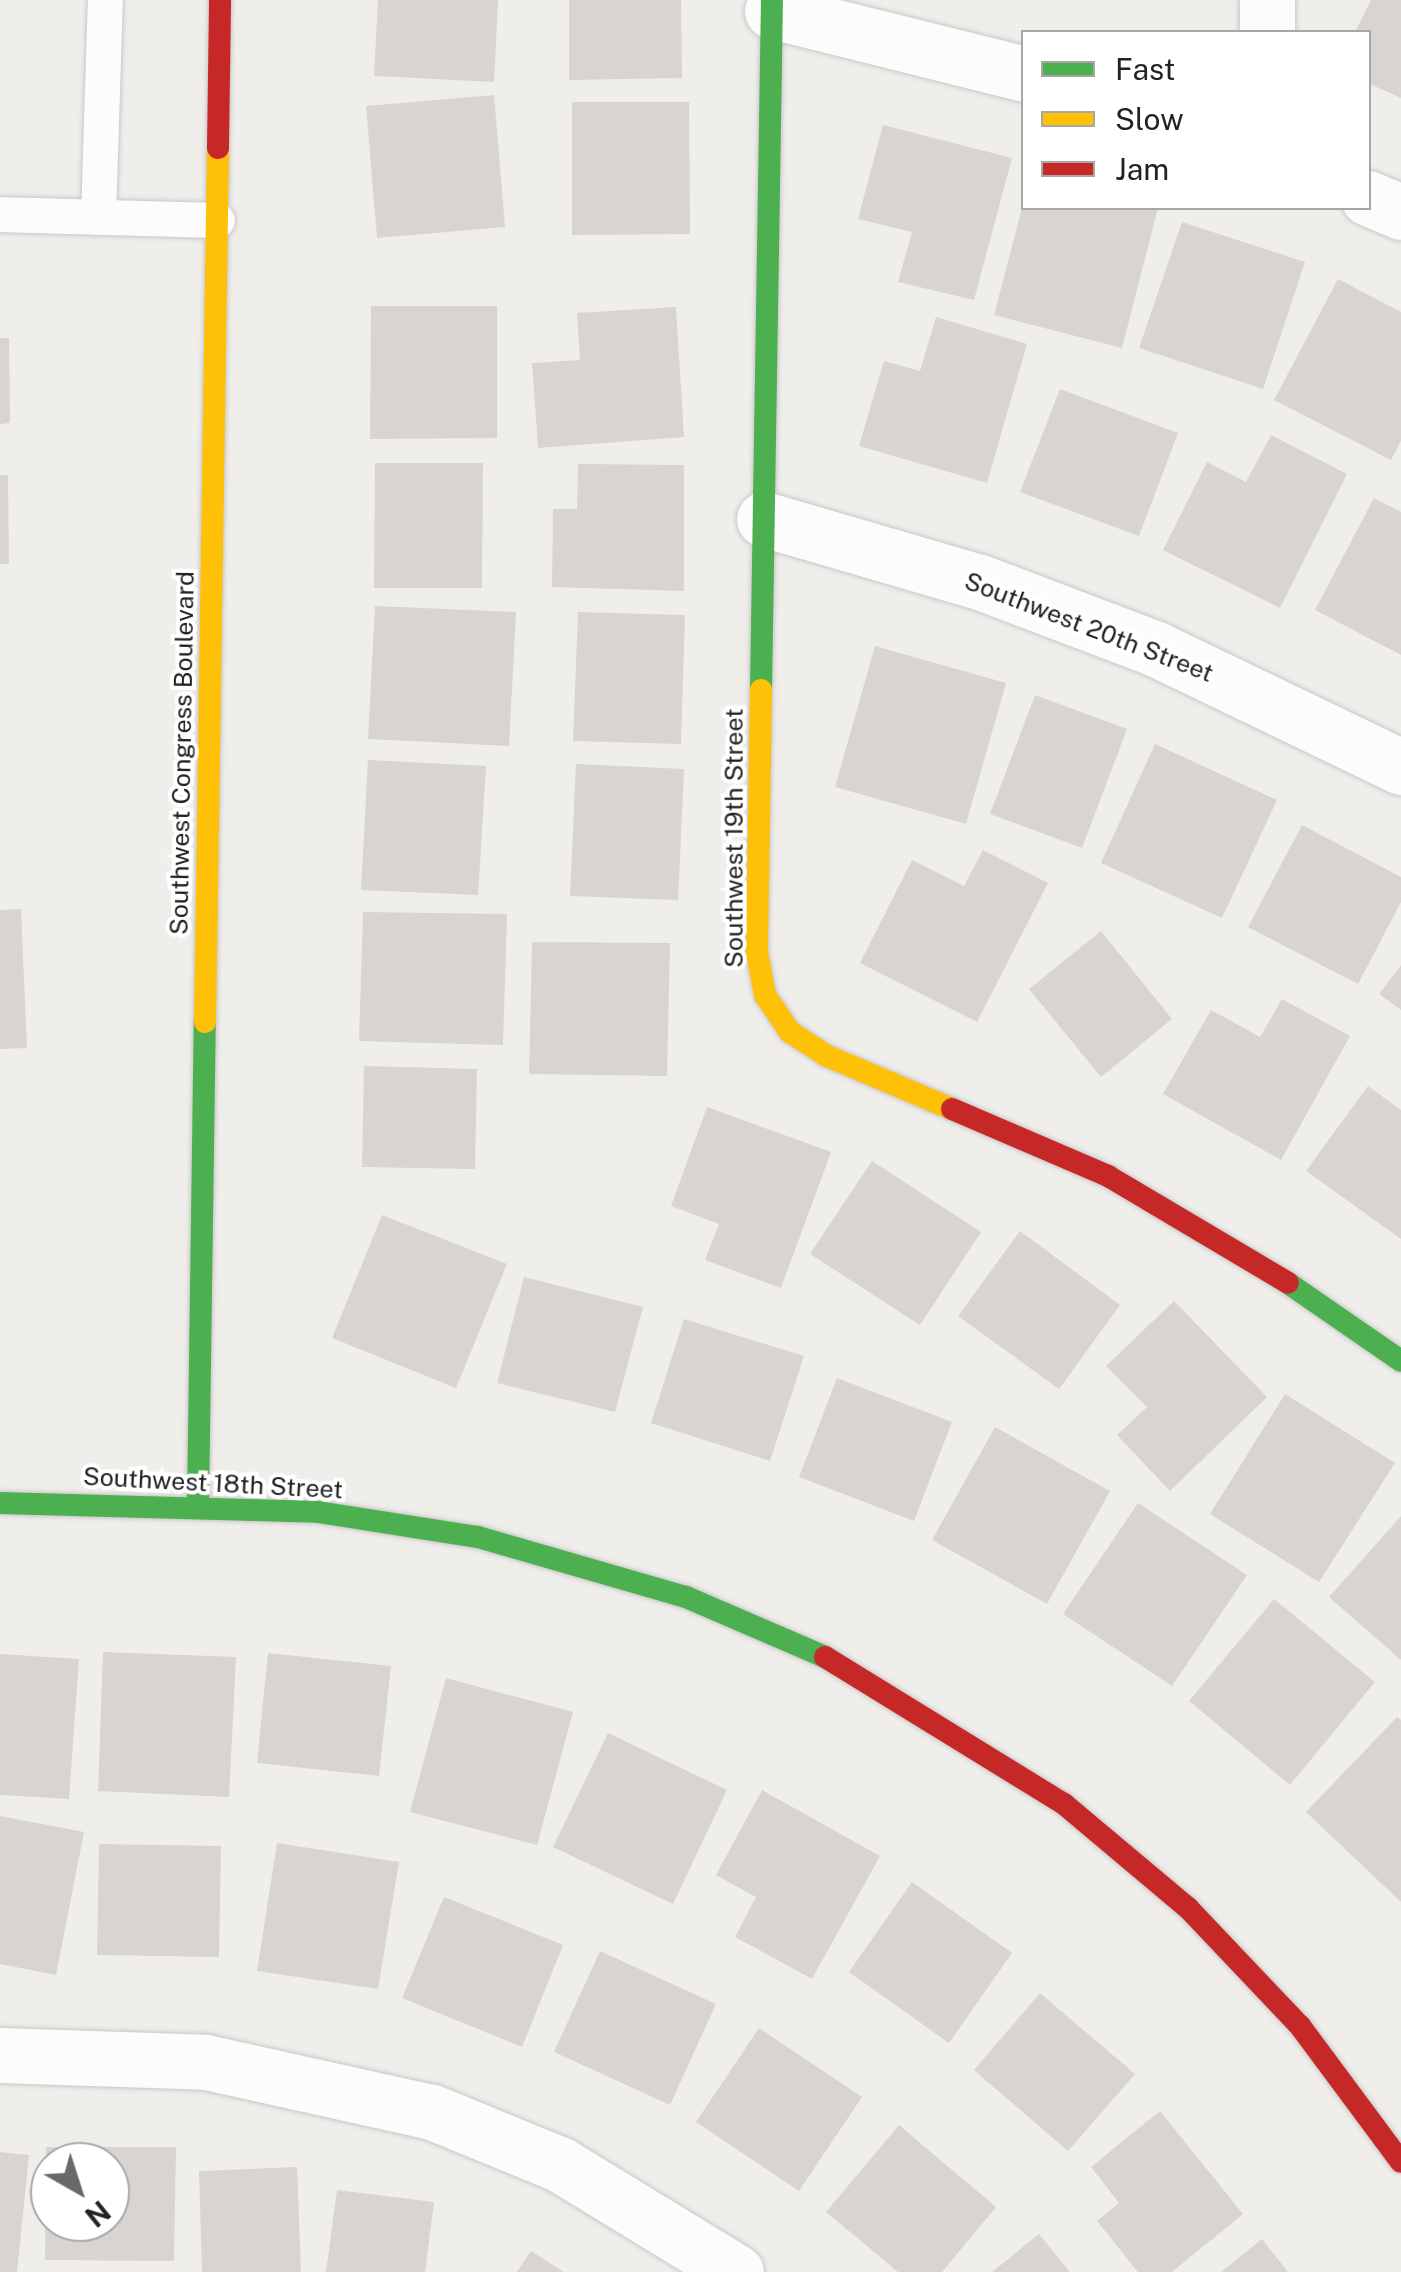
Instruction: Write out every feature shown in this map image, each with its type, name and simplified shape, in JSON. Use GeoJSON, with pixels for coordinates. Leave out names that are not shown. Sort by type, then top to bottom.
{"type":"FeatureCollection","features":[{"type":"Feature","properties":{"kind":"street","name":"Southwest Congress Boulevard"},"geometry":{"type":"LineString","coordinates":[[198,1506],[220,0]]}},
{"type":"Feature","properties":{"kind":"street"},"geometry":{"type":"LineString","coordinates":[[1267,30],[1268,0]]}},
{"type":"Feature","properties":{"kind":"street"},"geometry":{"type":"LineString","coordinates":[[772,5],[1021,73]]}},
{"type":"Feature","properties":{"kind":"street","name":"Southwest 19th Street"},"geometry":{"type":"LineString","coordinates":[[772,5],[757,952],[766,995],[790,1032],[1108,1176],[1255,1260],[1401,1361]]}},
{"type":"Feature","properties":{"kind":"street"},"geometry":{"type":"LineString","coordinates":[[1371,199],[1401,212]]}},
{"type":"Feature","properties":{"kind":"street","name":"Southwest 20th Street"},"geometry":{"type":"LineString","coordinates":[[764,520],[980,582],[1156,649],[1401,768]]}},
{"type":"Feature","properties":{"kind":"street","name":"Southwest 18th Street"},"geometry":{"type":"LineString","coordinates":[[0,1503],[198,1506],[478,1537],[686,1597],[835,1661],[1064,1804],[1188,1908],[1300,2026],[1401,2162]]}},
{"type":"Feature","properties":{"kind":"street"},"geometry":{"type":"LineString","coordinates":[[0,2055],[206,2062],[432,2112],[561,2165],[736,2272]]}},
{"type":"Feature","properties":{"kind":"lane"},"geometry":{"type":"LineString","coordinates":[[98,217],[105,0]]}},
{"type":"Feature","properties":{"kind":"lane"},"geometry":{"type":"LineString","coordinates":[[0,214],[218,220]]}},
{"type":"Feature","properties":{"kind":"building"},"geometry":{"type":"Polygon","coordinates":[[[378,0],[498,0],[494,82],[374,76],[378,0]]]}},
{"type":"Feature","properties":{"kind":"building"},"geometry":{"type":"Polygon","coordinates":[[[569,0],[681,0],[682,78],[569,80],[569,0]]]}},
{"type":"Feature","properties":{"kind":"building"},"geometry":{"type":"Polygon","coordinates":[[[1371,0],[1401,0],[1401,98],[1371,84],[1371,30],[1356,30],[1371,0]]]}},
{"type":"Feature","properties":{"kind":"building"},"geometry":{"type":"Polygon","coordinates":[[[494,95],[505,227],[377,238],[366,106],[494,95]]]}},
{"type":"Feature","properties":{"kind":"building"},"geometry":{"type":"Polygon","coordinates":[[[572,102],[689,102],[690,234],[572,235],[572,102]]]}},
{"type":"Feature","properties":{"kind":"building"},"geometry":{"type":"Polygon","coordinates":[[[883,125],[1012,158],[974,300],[898,282],[912,232],[858,219],[883,125]]]}},
{"type":"Feature","properties":{"kind":"building"},"geometry":{"type":"Polygon","coordinates":[[[1021,210],[1157,210],[1122,348],[994,315],[1021,210]]]}},
{"type":"Feature","properties":{"kind":"building"},"geometry":{"type":"Polygon","coordinates":[[[1182,222],[1305,262],[1263,389],[1139,348],[1182,222]]]}},
{"type":"Feature","properties":{"kind":"building"},"geometry":{"type":"Polygon","coordinates":[[[1338,279],[1401,312],[1401,441],[1391,460],[1274,400],[1338,279]]]}},
{"type":"Feature","properties":{"kind":"building"},"geometry":{"type":"Polygon","coordinates":[[[371,306],[497,306],[497,438],[370,439],[371,306]]]}},
{"type":"Feature","properties":{"kind":"building"},"geometry":{"type":"Polygon","coordinates":[[[676,307],[684,437],[538,448],[532,363],[580,360],[577,313],[676,307]]]}},
{"type":"Feature","properties":{"kind":"building"},"geometry":{"type":"Polygon","coordinates":[[[936,317],[1027,344],[987,483],[859,446],[884,361],[920,371],[936,317]]]}},
{"type":"Feature","properties":{"kind":"building"},"geometry":{"type":"Polygon","coordinates":[[[0,338],[9,338],[10,423],[0,424],[0,338]]]}},
{"type":"Feature","properties":{"kind":"building"},"geometry":{"type":"Polygon","coordinates":[[[1060,389],[1178,433],[1139,536],[1020,492],[1060,389]]]}},
{"type":"Feature","properties":{"kind":"building"},"geometry":{"type":"Polygon","coordinates":[[[1271,435],[1347,474],[1280,608],[1163,550],[1207,462],[1246,482],[1271,435]]]}},
{"type":"Feature","properties":{"kind":"building"},"geometry":{"type":"Polygon","coordinates":[[[375,463],[483,463],[482,588],[374,588],[375,463]]]}},
{"type":"Feature","properties":{"kind":"building"},"geometry":{"type":"Polygon","coordinates":[[[578,464],[684,465],[684,591],[552,587],[553,509],[577,509],[578,464]]]}},
{"type":"Feature","properties":{"kind":"building"},"geometry":{"type":"Polygon","coordinates":[[[0,475],[8,475],[9,564],[0,564],[0,475]]]}},
{"type":"Feature","properties":{"kind":"building"},"geometry":{"type":"Polygon","coordinates":[[[1374,498],[1401,512],[1401,655],[1315,610],[1374,498]]]}},
{"type":"Feature","properties":{"kind":"building"},"geometry":{"type":"Polygon","coordinates":[[[375,606],[516,612],[509,746],[368,739],[375,606]]]}},
{"type":"Feature","properties":{"kind":"building"},"geometry":{"type":"Polygon","coordinates":[[[578,612],[685,615],[681,744],[573,741],[578,612]]]}},
{"type":"Feature","properties":{"kind":"building"},"geometry":{"type":"Polygon","coordinates":[[[875,646],[1006,683],[966,824],[835,787],[875,646]]]}},
{"type":"Feature","properties":{"kind":"building"},"geometry":{"type":"Polygon","coordinates":[[[1035,695],[1127,729],[1082,848],[990,814],[1035,695]]]}},
{"type":"Feature","properties":{"kind":"building"},"geometry":{"type":"Polygon","coordinates":[[[1155,744],[1277,800],[1222,918],[1101,863],[1155,744]]]}},
{"type":"Feature","properties":{"kind":"building"},"geometry":{"type":"Polygon","coordinates":[[[368,760],[486,766],[478,895],[361,890],[368,760]]]}},
{"type":"Feature","properties":{"kind":"building"},"geometry":{"type":"Polygon","coordinates":[[[576,764],[684,769],[678,900],[570,896],[576,764]]]}},
{"type":"Feature","properties":{"kind":"building"},"geometry":{"type":"Polygon","coordinates":[[[1302,825],[1401,877],[1401,902],[1358,984],[1248,927],[1302,825]]]}},
{"type":"Feature","properties":{"kind":"building"},"geometry":{"type":"Polygon","coordinates":[[[983,850],[1048,883],[977,1022],[860,963],[912,860],[964,886],[983,850]]]}},
{"type":"Feature","properties":{"kind":"building"},"geometry":{"type":"Polygon","coordinates":[[[21,909],[27,1048],[0,1049],[0,910],[21,909]]]}},
{"type":"Feature","properties":{"kind":"building"},"geometry":{"type":"Polygon","coordinates":[[[363,912],[507,914],[503,1045],[359,1041],[363,912]]]}},
{"type":"Feature","properties":{"kind":"building"},"geometry":{"type":"Polygon","coordinates":[[[1101,931],[1172,1019],[1101,1077],[1029,989],[1101,931]]]}},
{"type":"Feature","properties":{"kind":"building"},"geometry":{"type":"Polygon","coordinates":[[[532,942],[670,943],[667,1076],[529,1074],[532,942]]]}},
{"type":"Feature","properties":{"kind":"building"},"geometry":{"type":"Polygon","coordinates":[[[1401,965],[1401,1010],[1379,994],[1401,965]]]}},
{"type":"Feature","properties":{"kind":"building"},"geometry":{"type":"Polygon","coordinates":[[[1282,999],[1350,1036],[1281,1160],[1163,1094],[1211,1010],[1260,1037],[1282,999]]]}},
{"type":"Feature","properties":{"kind":"building"},"geometry":{"type":"Polygon","coordinates":[[[364,1066],[477,1069],[475,1169],[362,1167],[364,1066]]]}},
{"type":"Feature","properties":{"kind":"building"},"geometry":{"type":"Polygon","coordinates":[[[1368,1086],[1401,1110],[1401,1239],[1306,1171],[1368,1086]]]}},
{"type":"Feature","properties":{"kind":"building"},"geometry":{"type":"Polygon","coordinates":[[[707,1107],[831,1152],[781,1288],[705,1260],[719,1224],[671,1206],[707,1107]]]}},
{"type":"Feature","properties":{"kind":"building"},"geometry":{"type":"Polygon","coordinates":[[[872,1161],[981,1232],[920,1325],[810,1254],[872,1161]]]}},
{"type":"Feature","properties":{"kind":"building"},"geometry":{"type":"Polygon","coordinates":[[[382,1215],[507,1264],[456,1388],[332,1338],[382,1215]]]}},
{"type":"Feature","properties":{"kind":"building"},"geometry":{"type":"Polygon","coordinates":[[[1020,1231],[1120,1305],[1059,1389],[958,1316],[1020,1231]]]}},
{"type":"Feature","properties":{"kind":"building"},"geometry":{"type":"Polygon","coordinates":[[[524,1277],[643,1307],[615,1412],[497,1383],[524,1277]]]}},
{"type":"Feature","properties":{"kind":"building"},"geometry":{"type":"Polygon","coordinates":[[[1174,1301],[1267,1397],[1170,1491],[1117,1435],[1147,1407],[1106,1366],[1174,1301]]]}},
{"type":"Feature","properties":{"kind":"building"},"geometry":{"type":"Polygon","coordinates":[[[684,1319],[804,1356],[770,1461],[651,1423],[684,1319]]]}},
{"type":"Feature","properties":{"kind":"building"},"geometry":{"type":"Polygon","coordinates":[[[837,1378],[952,1422],[914,1521],[799,1477],[837,1378]]]}},
{"type":"Feature","properties":{"kind":"building"},"geometry":{"type":"Polygon","coordinates":[[[1285,1394],[1395,1463],[1319,1582],[1210,1514],[1285,1394]]]}},
{"type":"Feature","properties":{"kind":"building"},"geometry":{"type":"Polygon","coordinates":[[[995,1427],[1110,1491],[1047,1604],[932,1540],[995,1427]]]}},
{"type":"Feature","properties":{"kind":"building"},"geometry":{"type":"Polygon","coordinates":[[[1138,1503],[1247,1575],[1172,1686],[1063,1614],[1138,1503]]]}},
{"type":"Feature","properties":{"kind":"building"},"geometry":{"type":"Polygon","coordinates":[[[1401,1516],[1401,1660],[1329,1597],[1401,1516]]]}},
{"type":"Feature","properties":{"kind":"building"},"geometry":{"type":"Polygon","coordinates":[[[1274,1599],[1375,1682],[1290,1785],[1189,1701],[1274,1599]]]}},
{"type":"Feature","properties":{"kind":"building"},"geometry":{"type":"Polygon","coordinates":[[[103,1652],[236,1657],[229,1797],[98,1791],[103,1652]]]}},
{"type":"Feature","properties":{"kind":"building"},"geometry":{"type":"Polygon","coordinates":[[[268,1653],[391,1666],[379,1776],[257,1763],[268,1653]]]}},
{"type":"Feature","properties":{"kind":"building"},"geometry":{"type":"Polygon","coordinates":[[[0,1654],[79,1659],[69,1799],[0,1795],[0,1654]]]}},
{"type":"Feature","properties":{"kind":"building"},"geometry":{"type":"Polygon","coordinates":[[[446,1678],[573,1712],[537,1845],[410,1812],[446,1678]]]}},
{"type":"Feature","properties":{"kind":"building"},"geometry":{"type":"Polygon","coordinates":[[[1397,1717],[1401,1720],[1401,1902],[1306,1812],[1397,1717]]]}},
{"type":"Feature","properties":{"kind":"building"},"geometry":{"type":"Polygon","coordinates":[[[608,1733],[727,1790],[673,1904],[553,1847],[608,1733]]]}},
{"type":"Feature","properties":{"kind":"building"},"geometry":{"type":"Polygon","coordinates":[[[762,1790],[880,1856],[812,1979],[735,1937],[756,1897],[716,1875],[762,1790]]]}},
{"type":"Feature","properties":{"kind":"building"},"geometry":{"type":"Polygon","coordinates":[[[0,1816],[84,1832],[56,1975],[0,1964],[0,1816]]]}},
{"type":"Feature","properties":{"kind":"building"},"geometry":{"type":"Polygon","coordinates":[[[277,1843],[399,1862],[378,1989],[257,1971],[277,1843]]]}},
{"type":"Feature","properties":{"kind":"building"},"geometry":{"type":"Polygon","coordinates":[[[99,1844],[221,1846],[219,1957],[97,1955],[99,1844]]]}},
{"type":"Feature","properties":{"kind":"building"},"geometry":{"type":"Polygon","coordinates":[[[912,1882],[1012,1953],[949,2043],[849,1972],[912,1882]]]}},
{"type":"Feature","properties":{"kind":"building"},"geometry":{"type":"Polygon","coordinates":[[[444,1897],[563,1945],[522,2047],[402,1998],[444,1897]]]}},
{"type":"Feature","properties":{"kind":"building"},"geometry":{"type":"Polygon","coordinates":[[[600,1951],[716,2004],[670,2105],[554,2052],[600,1951]]]}},
{"type":"Feature","properties":{"kind":"building"},"geometry":{"type":"Polygon","coordinates":[[[1040,1993],[1135,2074],[1068,2151],[974,2070],[1040,1993]]]}},
{"type":"Feature","properties":{"kind":"building"},"geometry":{"type":"Polygon","coordinates":[[[759,2028],[862,2097],[799,2191],[696,2122],[759,2028]]]}},
{"type":"Feature","properties":{"kind":"building"},"geometry":{"type":"Polygon","coordinates":[[[1160,2111],[1243,2214],[1172,2272],[1138,2272],[1097,2221],[1119,2203],[1091,2167],[1160,2111]]]}},
{"type":"Feature","properties":{"kind":"building"},"geometry":{"type":"Polygon","coordinates":[[[899,2125],[996,2207],[942,2272],[898,2272],[826,2212],[899,2125]]]}},
{"type":"Feature","properties":{"kind":"building"},"geometry":{"type":"Polygon","coordinates":[[[130,2147],[176,2147],[174,2261],[45,2260],[45,2242],[130,2242],[130,2147]]]}},
{"type":"Feature","properties":{"kind":"building"},"geometry":{"type":"Polygon","coordinates":[[[0,2152],[29,2155],[17,2272],[0,2272],[0,2152]]]}},
{"type":"Feature","properties":{"kind":"building"},"geometry":{"type":"Polygon","coordinates":[[[297,2167],[301,2272],[202,2272],[199,2171],[297,2167]]]}},
{"type":"Feature","properties":{"kind":"building"},"geometry":{"type":"Polygon","coordinates":[[[337,2190],[434,2202],[425,2272],[326,2272],[337,2190]]]}},
{"type":"Feature","properties":{"kind":"building"},"geometry":{"type":"Polygon","coordinates":[[[1039,2234],[1070,2272],[992,2272],[1039,2234]]]}},
{"type":"Feature","properties":{"kind":"building"},"geometry":{"type":"Polygon","coordinates":[[[1262,2239],[1288,2272],[1221,2272],[1262,2239]]]}},
{"type":"Feature","properties":{"kind":"building"},"geometry":{"type":"Polygon","coordinates":[[[531,2251],[564,2272],[517,2272],[531,2251]]]}},
{"type":"Feature","properties":{"kind":"traffic: fast"},"geometry":{"type":"LineString","coordinates":[[761,690],[772,0]]}},
{"type":"Feature","properties":{"kind":"traffic: fast"},"geometry":{"type":"LineString","coordinates":[[198,1506],[205,1022]]}},
{"type":"Feature","properties":{"kind":"traffic: fast"},"geometry":{"type":"LineString","coordinates":[[1288,1283],[1401,1361]]}},
{"type":"Feature","properties":{"kind":"traffic: fast"},"geometry":{"type":"LineString","coordinates":[[0,1503],[318,1512],[478,1537],[686,1597],[825,1657]]}},
{"type":"Feature","properties":{"kind":"traffic: slow"},"geometry":{"type":"LineString","coordinates":[[205,1022],[218,148]]}},
{"type":"Feature","properties":{"kind":"traffic: slow"},"geometry":{"type":"LineString","coordinates":[[761,690],[757,952],[765,995],[790,1032],[827,1056],[952,1109]]}},
{"type":"Feature","properties":{"kind":"traffic: jam"},"geometry":{"type":"LineString","coordinates":[[218,148],[220,0]]}},
{"type":"Feature","properties":{"kind":"traffic: jam"},"geometry":{"type":"LineString","coordinates":[[952,1109],[1108,1176],[1288,1283]]}},
{"type":"Feature","properties":{"kind":"traffic: jam"},"geometry":{"type":"LineString","coordinates":[[825,1657],[1064,1804],[1188,1908],[1300,2026],[1401,2162]]}}]}
